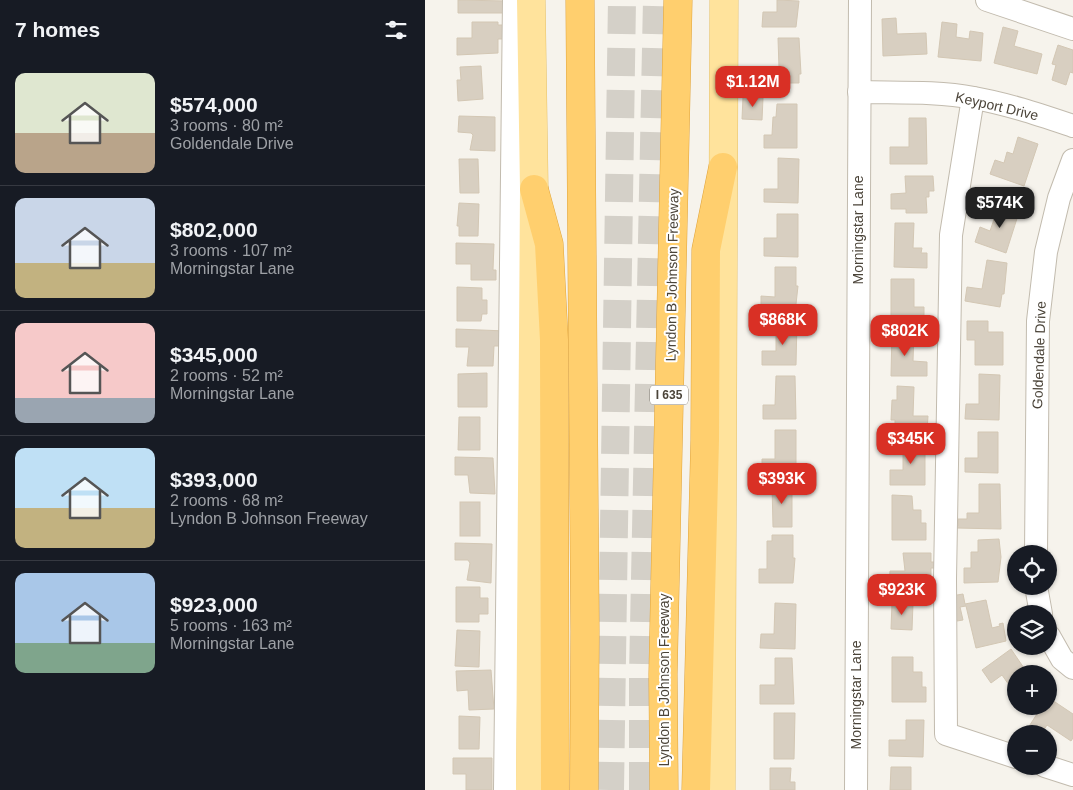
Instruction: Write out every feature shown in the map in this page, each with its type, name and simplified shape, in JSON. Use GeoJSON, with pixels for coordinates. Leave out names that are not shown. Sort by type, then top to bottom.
{"type":"FeatureCollection","features":[{"type":"Feature","properties":{"kind":"highway"},"geometry":{"type":"LineString","coordinates":[[580,0],[585,621],[583,790]]}},
{"type":"Feature","properties":{"kind":"highway","name":"Lyndon B Johnson Freeway"},"geometry":{"type":"LineString","coordinates":[[664,790],[663,674],[678,0]]}},
{"type":"Feature","properties":{"kind":"highway"},"geometry":{"type":"LineString","coordinates":[[696,790],[705,450],[707,250],[723,167]]}},
{"type":"Feature","properties":{"kind":"highway"},"geometry":{"type":"LineString","coordinates":[[534,190],[549,244],[554,340],[555,790]]}},
{"type":"Feature","properties":{"kind":"main road"},"geometry":{"type":"LineString","coordinates":[[530,790],[534,190],[531,0]]}},
{"type":"Feature","properties":{"kind":"main road"},"geometry":{"type":"LineString","coordinates":[[721,790],[724,0]]}},
{"type":"Feature","properties":{"kind":"street"},"geometry":{"type":"LineString","coordinates":[[505,790],[514,0]]}},
{"type":"Feature","properties":{"kind":"street","name":"Morningstar Lane"},"geometry":{"type":"LineString","coordinates":[[855,790],[860,0]]}},
{"type":"Feature","properties":{"kind":"street"},"geometry":{"type":"LineString","coordinates":[[987,0],[1073,29]]}},
{"type":"Feature","properties":{"kind":"street","name":"Keyport Drive"},"geometry":{"type":"LineString","coordinates":[[859,92],[941,94],[973,98],[1011,106],[1073,126]]}},
{"type":"Feature","properties":{"kind":"street"},"geometry":{"type":"LineString","coordinates":[[973,98],[951,235],[945,579],[946,734],[1007,754]]}},
{"type":"Feature","properties":{"kind":"street","name":"Goldendale Drive"},"geometry":{"type":"LineString","coordinates":[[1037,545],[1038,321],[1046,252],[1059,198],[1073,160]]}},
{"type":"Feature","properties":{"kind":"street"},"geometry":{"type":"LineString","coordinates":[[1057,650],[1062,659],[1073,668]]}},
{"type":"Feature","properties":{"kind":"street"},"geometry":{"type":"LineString","coordinates":[[1057,770],[1073,775]]}},
{"type":"Feature","properties":{"kind":"building"},"geometry":{"type":"Polygon","coordinates":[[[458,0],[506,1],[506,13],[458,13],[458,0]]]}},
{"type":"Feature","properties":{"kind":"building"},"geometry":{"type":"Polygon","coordinates":[[[777,0],[799,1],[796,27],[762,27],[763,12],[777,12],[777,0]]]}},
{"type":"Feature","properties":{"kind":"building"},"geometry":{"type":"Polygon","coordinates":[[[896,18],[897,34],[926,33],[927,54],[883,56],[882,19],[896,18]]]}},
{"type":"Feature","properties":{"kind":"building"},"geometry":{"type":"Polygon","coordinates":[[[472,22],[498,22],[498,25],[503,25],[503,39],[498,39],[498,53],[457,55],[457,38],[472,38],[472,22]]]}},
{"type":"Feature","properties":{"kind":"building"},"geometry":{"type":"Polygon","coordinates":[[[942,22],[957,24],[956,37],[969,39],[970,31],[983,33],[981,61],[938,57],[942,22]]]}},
{"type":"Feature","properties":{"kind":"building"},"geometry":{"type":"Polygon","coordinates":[[[1003,27],[1018,31],[1014,46],[1042,54],[1037,74],[994,63],[1003,27]]]}},
{"type":"Feature","properties":{"kind":"building"},"geometry":{"type":"Polygon","coordinates":[[[778,38],[799,38],[801,74],[799,74],[799,83],[764,83],[764,68],[779,68],[778,38]]]}},
{"type":"Feature","properties":{"kind":"building"},"geometry":{"type":"Polygon","coordinates":[[[1058,45],[1073,50],[1073,73],[1070,72],[1066,85],[1052,80],[1056,65],[1052,64],[1058,45]]]}},
{"type":"Feature","properties":{"kind":"building"},"geometry":{"type":"Polygon","coordinates":[[[481,66],[483,99],[458,101],[457,80],[461,80],[460,67],[481,66]]]}},
{"type":"Feature","properties":{"kind":"building"},"geometry":{"type":"Polygon","coordinates":[[[743,97],[763,98],[762,120],[742,119],[743,97]]]}},
{"type":"Feature","properties":{"kind":"building"},"geometry":{"type":"Polygon","coordinates":[[[777,104],[797,104],[797,148],[764,148],[764,135],[772,135],[773,117],[776,117],[777,104]]]}},
{"type":"Feature","properties":{"kind":"building"},"geometry":{"type":"Polygon","coordinates":[[[459,116],[495,117],[495,151],[470,150],[473,135],[471,133],[458,132],[459,116]]]}},
{"type":"Feature","properties":{"kind":"building"},"geometry":{"type":"Polygon","coordinates":[[[909,118],[926,118],[927,164],[890,164],[890,147],[909,147],[909,118]]]}},
{"type":"Feature","properties":{"kind":"building"},"geometry":{"type":"Polygon","coordinates":[[[1018,137],[1038,144],[1024,186],[990,174],[995,160],[1004,163],[1007,152],[1013,154],[1018,137]]]}},
{"type":"Feature","properties":{"kind":"building"},"geometry":{"type":"Polygon","coordinates":[[[778,158],[799,159],[798,203],[764,202],[764,189],[778,189],[778,158]]]}},
{"type":"Feature","properties":{"kind":"building"},"geometry":{"type":"Polygon","coordinates":[[[459,159],[478,159],[479,193],[460,193],[459,159]]]}},
{"type":"Feature","properties":{"kind":"building"},"geometry":{"type":"Polygon","coordinates":[[[905,176],[933,176],[934,191],[929,191],[929,197],[926,197],[927,213],[906,213],[906,209],[891,209],[891,194],[906,193],[905,176]]]}},
{"type":"Feature","properties":{"kind":"building"},"geometry":{"type":"Polygon","coordinates":[[[1000,202],[1020,209],[1006,253],[975,242],[980,227],[990,231],[1000,202]]]}},
{"type":"Feature","properties":{"kind":"building"},"geometry":{"type":"Polygon","coordinates":[[[459,203],[479,204],[478,236],[459,236],[459,226],[457,226],[459,203]]]}},
{"type":"Feature","properties":{"kind":"building"},"geometry":{"type":"Polygon","coordinates":[[[777,214],[798,214],[798,257],[764,256],[764,238],[777,238],[777,214]]]}},
{"type":"Feature","properties":{"kind":"building"},"geometry":{"type":"Polygon","coordinates":[[[895,223],[914,223],[913,248],[922,248],[921,253],[927,253],[927,268],[894,267],[895,223]]]}},
{"type":"Feature","properties":{"kind":"building"},"geometry":{"type":"Polygon","coordinates":[[[456,243],[494,244],[493,270],[496,270],[496,280],[471,280],[471,264],[456,264],[456,243]]]}},
{"type":"Feature","properties":{"kind":"building"},"geometry":{"type":"Polygon","coordinates":[[[987,260],[1007,263],[1004,294],[1002,294],[1000,307],[965,301],[967,287],[982,289],[987,260]]]}},
{"type":"Feature","properties":{"kind":"building"},"geometry":{"type":"Polygon","coordinates":[[[775,267],[796,267],[796,286],[798,286],[795,313],[761,313],[761,296],[775,297],[775,267]]]}},
{"type":"Feature","properties":{"kind":"building"},"geometry":{"type":"Polygon","coordinates":[[[891,279],[914,279],[914,307],[924,307],[924,322],[891,322],[891,279]]]}},
{"type":"Feature","properties":{"kind":"building"},"geometry":{"type":"Polygon","coordinates":[[[457,287],[482,288],[482,300],[487,300],[487,314],[482,314],[481,321],[457,321],[457,287]]]}},
{"type":"Feature","properties":{"kind":"building"},"geometry":{"type":"Polygon","coordinates":[[[776,321],[797,321],[796,365],[762,365],[762,351],[776,351],[776,321]]]}},
{"type":"Feature","properties":{"kind":"building"},"geometry":{"type":"Polygon","coordinates":[[[967,321],[988,321],[988,332],[1003,332],[1003,365],[975,365],[975,340],[967,340],[967,321]]]}},
{"type":"Feature","properties":{"kind":"building"},"geometry":{"type":"Polygon","coordinates":[[[456,329],[506,331],[505,346],[494,346],[493,366],[467,366],[469,347],[456,347],[456,329]]]}},
{"type":"Feature","properties":{"kind":"building"},"geometry":{"type":"Polygon","coordinates":[[[892,332],[914,332],[913,361],[927,362],[927,376],[891,376],[892,332]]]}},
{"type":"Feature","properties":{"kind":"building"},"geometry":{"type":"Polygon","coordinates":[[[487,373],[487,407],[458,407],[458,374],[487,373]]]}},
{"type":"Feature","properties":{"kind":"building"},"geometry":{"type":"Polygon","coordinates":[[[979,374],[1000,375],[999,420],[965,419],[966,404],[979,404],[979,374]]]}},
{"type":"Feature","properties":{"kind":"building"},"geometry":{"type":"Polygon","coordinates":[[[776,376],[795,376],[796,419],[763,419],[763,405],[775,405],[776,376]]]}},
{"type":"Feature","properties":{"kind":"building"},"geometry":{"type":"Polygon","coordinates":[[[897,386],[914,387],[913,416],[928,416],[927,431],[895,430],[895,420],[891,420],[892,400],[897,400],[897,386]]]}},
{"type":"Feature","properties":{"kind":"building"},"geometry":{"type":"Polygon","coordinates":[[[459,417],[480,417],[480,450],[458,450],[459,417]]]}},
{"type":"Feature","properties":{"kind":"building"},"geometry":{"type":"Polygon","coordinates":[[[775,430],[796,430],[796,473],[762,473],[762,459],[775,459],[775,430]]]}},
{"type":"Feature","properties":{"kind":"building"},"geometry":{"type":"Polygon","coordinates":[[[978,432],[998,432],[998,473],[965,472],[965,458],[978,458],[978,432]]]}},
{"type":"Feature","properties":{"kind":"building"},"geometry":{"type":"Polygon","coordinates":[[[903,440],[925,440],[925,485],[890,485],[890,470],[903,470],[903,440]]]}},
{"type":"Feature","properties":{"kind":"building"},"geometry":{"type":"Polygon","coordinates":[[[455,457],[493,458],[495,494],[470,493],[468,475],[455,475],[455,457]]]}},
{"type":"Feature","properties":{"kind":"building"},"geometry":{"type":"Polygon","coordinates":[[[792,483],[792,527],[773,527],[772,484],[792,483]]]}},
{"type":"Feature","properties":{"kind":"building"},"geometry":{"type":"Polygon","coordinates":[[[979,484],[1000,484],[1001,529],[957,528],[950,526],[958,526],[958,519],[967,519],[967,513],[979,513],[979,484]]]}},
{"type":"Feature","properties":{"kind":"building"},"geometry":{"type":"Polygon","coordinates":[[[892,495],[912,496],[913,510],[921,510],[921,523],[926,523],[926,540],[892,540],[892,495]]]}},
{"type":"Feature","properties":{"kind":"building"},"geometry":{"type":"Polygon","coordinates":[[[460,502],[480,502],[480,536],[460,536],[460,502]]]}},
{"type":"Feature","properties":{"kind":"building"},"geometry":{"type":"Polygon","coordinates":[[[772,535],[793,535],[793,558],[795,558],[793,583],[759,583],[759,569],[767,569],[767,541],[772,541],[772,535]]]}},
{"type":"Feature","properties":{"kind":"building"},"geometry":{"type":"Polygon","coordinates":[[[999,539],[1001,557],[998,582],[964,583],[964,568],[971,568],[971,552],[978,552],[978,540],[999,539]]]}},
{"type":"Feature","properties":{"kind":"building"},"geometry":{"type":"Polygon","coordinates":[[[455,543],[492,544],[491,583],[467,580],[470,563],[468,560],[455,560],[455,543]]]}},
{"type":"Feature","properties":{"kind":"building"},"geometry":{"type":"Polygon","coordinates":[[[903,553],[931,553],[931,562],[940,562],[940,568],[931,568],[931,575],[924,575],[924,591],[904,591],[904,586],[889,586],[890,571],[905,571],[903,553]]]}},
{"type":"Feature","properties":{"kind":"building"},"geometry":{"type":"Polygon","coordinates":[[[456,587],[480,587],[480,598],[488,598],[488,614],[479,614],[479,622],[456,622],[456,587]]]}},
{"type":"Feature","properties":{"kind":"building"},"geometry":{"type":"Polygon","coordinates":[[[963,594],[965,604],[986,600],[992,628],[1003,623],[1006,641],[976,648],[966,606],[960,607],[963,620],[957,621],[951,596],[963,594]]]}},
{"type":"Feature","properties":{"kind":"building"},"geometry":{"type":"Polygon","coordinates":[[[775,603],[796,604],[795,649],[760,648],[761,634],[774,634],[775,603]]]}},
{"type":"Feature","properties":{"kind":"building"},"geometry":{"type":"Polygon","coordinates":[[[892,603],[913,603],[912,630],[891,629],[892,603]]]}},
{"type":"Feature","properties":{"kind":"building"},"geometry":{"type":"Polygon","coordinates":[[[457,630],[480,631],[479,667],[455,666],[457,630]]]}},
{"type":"Feature","properties":{"kind":"building"},"geometry":{"type":"Polygon","coordinates":[[[1007,652],[1007,655],[1015,655],[1022,665],[1007,665],[1007,682],[1002,675],[991,683],[982,670],[1007,652]]]}},
{"type":"Feature","properties":{"kind":"building"},"geometry":{"type":"Polygon","coordinates":[[[892,657],[913,657],[913,672],[922,672],[922,687],[926,687],[926,702],[892,702],[892,657]]]}},
{"type":"Feature","properties":{"kind":"building"},"geometry":{"type":"Polygon","coordinates":[[[775,658],[792,658],[794,704],[760,704],[760,685],[775,685],[775,658]]]}},
{"type":"Feature","properties":{"kind":"building"},"geometry":{"type":"Polygon","coordinates":[[[491,670],[494,709],[469,710],[468,690],[457,691],[456,671],[491,670]]]}},
{"type":"Feature","properties":{"kind":"building"},"geometry":{"type":"Polygon","coordinates":[[[1057,703],[1073,714],[1073,738],[1071,741],[1057,732],[1057,725],[1030,725],[1036,715],[1057,715],[1057,703]]]}},
{"type":"Feature","properties":{"kind":"building"},"geometry":{"type":"Polygon","coordinates":[[[774,713],[795,713],[794,759],[774,759],[774,713]]]}},
{"type":"Feature","properties":{"kind":"building"},"geometry":{"type":"Polygon","coordinates":[[[459,716],[480,717],[479,749],[459,749],[459,716]]]}},
{"type":"Feature","properties":{"kind":"building"},"geometry":{"type":"Polygon","coordinates":[[[906,720],[924,720],[923,757],[889,756],[889,740],[906,740],[906,720]]]}},
{"type":"Feature","properties":{"kind":"building"},"geometry":{"type":"Polygon","coordinates":[[[453,758],[492,758],[492,790],[466,790],[466,774],[453,774],[453,758]]]}},
{"type":"Feature","properties":{"kind":"building"},"geometry":{"type":"Polygon","coordinates":[[[891,767],[911,767],[911,790],[890,790],[891,767]]]}},
{"type":"Feature","properties":{"kind":"building"},"geometry":{"type":"Polygon","coordinates":[[[770,768],[791,768],[790,782],[795,782],[795,790],[770,790],[770,768]]]}},
{"type":"Feature","properties":{"kind":"tunnel"},"geometry":{"type":"LineString","coordinates":[[610,790],[622,0]]}},
{"type":"Feature","properties":{"kind":"tunnel"},"geometry":{"type":"LineString","coordinates":[[643,790],[643,675],[657,0]]}}]}
